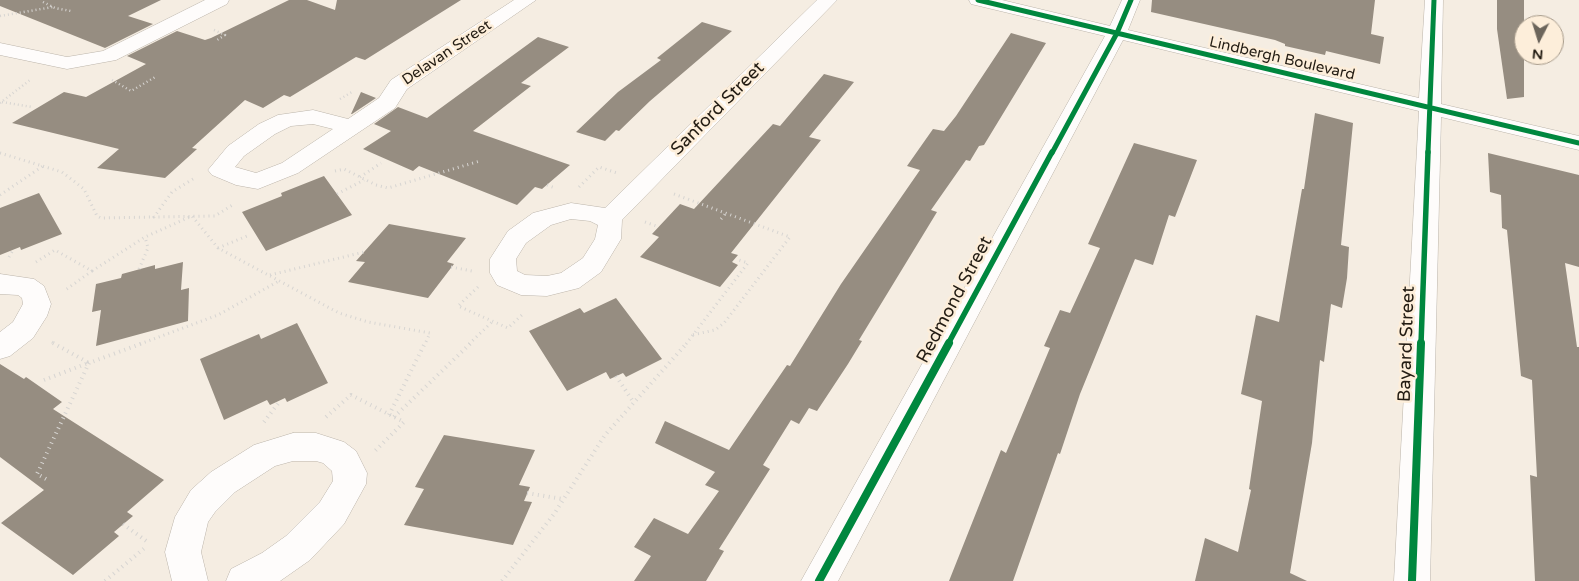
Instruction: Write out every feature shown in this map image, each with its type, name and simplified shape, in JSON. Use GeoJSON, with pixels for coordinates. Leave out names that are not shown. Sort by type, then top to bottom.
{"type":"FeatureCollection","features":[{"type":"Feature","properties":{"kind":"street"},"geometry":{"type":"LineString","coordinates":[[0,49],[49,61],[67,63],[109,56],[220,0]]}},
{"type":"Feature","properties":{"kind":"street","name":"Delavan Street"},"geometry":{"type":"LineString","coordinates":[[347,128],[338,123],[313,118],[286,120],[267,129],[236,151],[220,170],[245,180],[265,180],[290,168],[387,103],[399,85],[527,0]]}},
{"type":"Feature","properties":{"kind":"street","name":"Sanford Street"},"geometry":{"type":"LineString","coordinates":[[608,219],[828,0]]}},
{"type":"Feature","properties":{"kind":"street","name":"Lindbergh Boulevard"},"geometry":{"type":"LineString","coordinates":[[978,0],[1579,143]]}},
{"type":"Feature","properties":{"kind":"street","name":"Redmond Street"},"geometry":{"type":"LineString","coordinates":[[819,581],[1117,33],[1131,0]]}},
{"type":"Feature","properties":{"kind":"street","name":"Bayard Street"},"geometry":{"type":"LineString","coordinates":[[1412,581],[1434,0]]}},
{"type":"Feature","properties":{"kind":"street"},"geometry":{"type":"LineString","coordinates":[[0,284],[24,286],[34,293],[37,304],[34,316],[23,330],[0,348]]}},
{"type":"Feature","properties":{"kind":"street"},"geometry":{"type":"LineString","coordinates":[[190,581],[183,552],[192,517],[203,501],[223,482],[265,455],[293,447],[316,447],[333,452],[344,461],[350,473],[346,491],[332,513],[298,548],[275,565],[244,581]]}},
{"type":"Feature","properties":{"kind":"path"},"geometry":{"type":"LineString","coordinates":[[43,2],[53,8]]}},
{"type":"Feature","properties":{"kind":"path"},"geometry":{"type":"LineString","coordinates":[[0,16],[53,8],[71,11]]}},
{"type":"Feature","properties":{"kind":"path"},"geometry":{"type":"LineString","coordinates":[[1,102],[35,76]]}},
{"type":"Feature","properties":{"kind":"path"},"geometry":{"type":"LineString","coordinates":[[108,77],[132,91],[157,76]]}},
{"type":"Feature","properties":{"kind":"path"},"geometry":{"type":"LineString","coordinates":[[1,102],[32,107]]}},
{"type":"Feature","properties":{"kind":"path"},"geometry":{"type":"LineString","coordinates":[[0,152],[62,172],[84,189],[97,216],[106,218],[154,217]]}},
{"type":"Feature","properties":{"kind":"path"},"geometry":{"type":"LineString","coordinates":[[360,177],[381,163]]}},
{"type":"Feature","properties":{"kind":"path"},"geometry":{"type":"LineString","coordinates":[[0,195],[43,166]]}},
{"type":"Feature","properties":{"kind":"path"},"geometry":{"type":"LineString","coordinates":[[572,194],[599,167],[790,237],[724,323],[715,330],[692,335]]}},
{"type":"Feature","properties":{"kind":"path"},"geometry":{"type":"LineString","coordinates":[[337,194],[364,180]]}},
{"type":"Feature","properties":{"kind":"path"},"geometry":{"type":"LineString","coordinates":[[721,218],[726,213]]}},
{"type":"Feature","properties":{"kind":"path"},"geometry":{"type":"LineString","coordinates":[[92,271],[145,236],[192,216],[218,248],[346,316],[430,333],[389,414]]}},
{"type":"Feature","properties":{"kind":"path"},"geometry":{"type":"LineString","coordinates":[[139,269],[148,248],[145,236]]}},
{"type":"Feature","properties":{"kind":"path"},"geometry":{"type":"LineString","coordinates":[[218,248],[247,236]]}},
{"type":"Feature","properties":{"kind":"path"},"geometry":{"type":"LineString","coordinates":[[269,276],[364,252]]}},
{"type":"Feature","properties":{"kind":"path"},"geometry":{"type":"LineString","coordinates":[[502,581],[554,514],[605,435],[692,335],[748,263],[736,259]]}},
{"type":"Feature","properties":{"kind":"path"},"geometry":{"type":"LineString","coordinates":[[451,267],[480,272]]}},
{"type":"Feature","properties":{"kind":"path"},"geometry":{"type":"LineString","coordinates":[[44,380],[218,315],[279,281]]}},
{"type":"Feature","properties":{"kind":"path"},"geometry":{"type":"LineString","coordinates":[[483,282],[458,306],[508,328],[527,310]]}},
{"type":"Feature","properties":{"kind":"path"},"geometry":{"type":"LineString","coordinates":[[394,417],[493,321]]}},
{"type":"Feature","properties":{"kind":"path"},"geometry":{"type":"LineString","coordinates":[[44,337],[89,363]]}},
{"type":"Feature","properties":{"kind":"path"},"geometry":{"type":"LineString","coordinates":[[46,479],[37,474],[89,363]]}},
{"type":"Feature","properties":{"kind":"path"},"geometry":{"type":"LineString","coordinates":[[616,376],[634,403]]}},
{"type":"Feature","properties":{"kind":"path"},"geometry":{"type":"LineString","coordinates":[[527,494],[562,499]]}},
{"type":"Feature","properties":{"kind":"path"},"geometry":{"type":"LineString","coordinates":[[123,524],[150,543]]}},
{"type":"Feature","properties":{"kind":"building"},"geometry":{"type":"Polygon","coordinates":[[[0,0],[161,0],[128,16],[153,24],[105,48],[0,6],[0,0]]]}},
{"type":"Feature","properties":{"kind":"building"},"geometry":{"type":"Polygon","coordinates":[[[289,0],[307,0],[335,10],[337,0],[461,0],[365,60],[356,57],[290,97],[284,95],[263,108],[245,100],[192,148],[197,149],[165,178],[97,168],[119,149],[12,123],[64,92],[86,97],[146,64],[127,56],[177,31],[205,40],[289,0]]]}},
{"type":"Feature","properties":{"kind":"building"},"geometry":{"type":"Polygon","coordinates":[[[1152,0],[1375,0],[1371,34],[1384,37],[1380,64],[1326,51],[1325,55],[1285,46],[1285,44],[1275,40],[1151,12],[1152,0]]]}},
{"type":"Feature","properties":{"kind":"building"},"geometry":{"type":"Polygon","coordinates":[[[1497,0],[1524,0],[1524,15],[1514,15],[1514,65],[1524,65],[1524,97],[1507,99],[1497,29],[1497,0]]]}},
{"type":"Feature","properties":{"kind":"building"},"geometry":{"type":"Polygon","coordinates":[[[702,22],[732,31],[650,101],[619,131],[616,130],[605,141],[576,132],[618,92],[661,60],[657,58],[702,22]]]}},
{"type":"Feature","properties":{"kind":"building"},"geometry":{"type":"Polygon","coordinates":[[[1011,33],[1046,43],[984,145],[979,146],[970,161],[966,160],[931,210],[937,212],[859,340],[862,341],[817,411],[809,408],[799,424],[791,420],[763,465],[770,469],[719,549],[724,551],[706,581],[634,581],[651,556],[634,547],[654,518],[688,534],[719,491],[705,485],[715,472],[655,443],[665,421],[729,450],[787,365],[790,366],[841,284],[920,170],[907,166],[933,129],[944,131],[956,116],[1011,33]]]}},
{"type":"Feature","properties":{"kind":"building"},"geometry":{"type":"Polygon","coordinates":[[[538,37],[569,47],[521,83],[531,86],[473,131],[570,165],[542,189],[535,187],[517,205],[419,166],[413,171],[363,149],[391,131],[374,124],[398,107],[427,118],[538,37]]]}},
{"type":"Feature","properties":{"kind":"building"},"geometry":{"type":"Polygon","coordinates":[[[824,74],[854,82],[809,137],[821,140],[731,253],[738,255],[732,262],[738,265],[720,287],[640,257],[659,237],[652,234],[680,204],[694,209],[773,124],[780,126],[824,74]]]}},
{"type":"Feature","properties":{"kind":"building"},"geometry":{"type":"Polygon","coordinates":[[[361,92],[376,98],[351,114],[361,92]]]}},
{"type":"Feature","properties":{"kind":"building"},"geometry":{"type":"Polygon","coordinates":[[[1315,113],[1353,123],[1341,245],[1349,247],[1347,278],[1342,308],[1331,304],[1324,362],[1320,360],[1312,443],[1290,573],[1307,581],[1195,581],[1205,538],[1238,552],[1251,490],[1249,489],[1262,401],[1241,394],[1256,315],[1279,322],[1302,189],[1304,189],[1315,113]]]}},
{"type":"Feature","properties":{"kind":"building"},"geometry":{"type":"Polygon","coordinates":[[[1134,143],[1197,160],[1175,217],[1169,215],[1153,265],[1135,259],[1080,394],[1013,581],[949,581],[1001,450],[1006,453],[1050,348],[1044,346],[1060,310],[1070,313],[1100,248],[1088,244],[1134,143]]]}},
{"type":"Feature","properties":{"kind":"building"},"geometry":{"type":"Polygon","coordinates":[[[1488,153],[1579,175],[1579,267],[1565,263],[1577,347],[1579,347],[1579,581],[1535,581],[1530,475],[1537,477],[1532,380],[1521,376],[1507,230],[1502,228],[1501,195],[1490,192],[1488,153]]]}},
{"type":"Feature","properties":{"kind":"building"},"geometry":{"type":"Polygon","coordinates":[[[324,176],[352,215],[266,251],[242,212],[282,196],[281,193],[324,176]]]}},
{"type":"Feature","properties":{"kind":"building"},"geometry":{"type":"Polygon","coordinates":[[[39,193],[62,234],[21,250],[20,247],[0,255],[0,208],[39,193]]]}},
{"type":"Feature","properties":{"kind":"building"},"geometry":{"type":"Polygon","coordinates":[[[389,224],[466,238],[447,262],[454,264],[428,298],[348,282],[365,262],[356,261],[389,224]]]}},
{"type":"Feature","properties":{"kind":"building"},"geometry":{"type":"Polygon","coordinates":[[[183,262],[181,290],[189,288],[188,321],[96,346],[101,310],[92,312],[96,284],[121,278],[122,274],[155,265],[155,269],[183,262]]]}},
{"type":"Feature","properties":{"kind":"building"},"geometry":{"type":"Polygon","coordinates":[[[616,298],[662,359],[626,377],[623,373],[610,379],[606,372],[567,391],[529,331],[580,308],[584,313],[616,298]]]}},
{"type":"Feature","properties":{"kind":"building"},"geometry":{"type":"Polygon","coordinates":[[[297,323],[328,383],[287,402],[285,398],[270,405],[267,400],[224,420],[200,359],[259,334],[261,339],[297,323]]]}},
{"type":"Feature","properties":{"kind":"building"},"geometry":{"type":"Polygon","coordinates":[[[0,364],[24,379],[26,377],[62,402],[53,409],[164,480],[127,512],[133,516],[114,532],[119,536],[73,575],[1,523],[44,490],[0,457],[0,364]]]}},
{"type":"Feature","properties":{"kind":"building"},"geometry":{"type":"Polygon","coordinates":[[[444,435],[535,450],[519,485],[530,487],[524,501],[532,502],[513,545],[404,525],[424,489],[415,487],[444,435]]]}},
{"type":"Feature","properties":{"kind":"cycle path"},"geometry":{"type":"LineString","coordinates":[[978,0],[1579,143]]}},
{"type":"Feature","properties":{"kind":"cycle path"},"geometry":{"type":"LineString","coordinates":[[819,581],[1117,33],[1131,0]]}},
{"type":"Feature","properties":{"kind":"cycle path"},"geometry":{"type":"LineString","coordinates":[[1412,581],[1434,0]]}}]}
